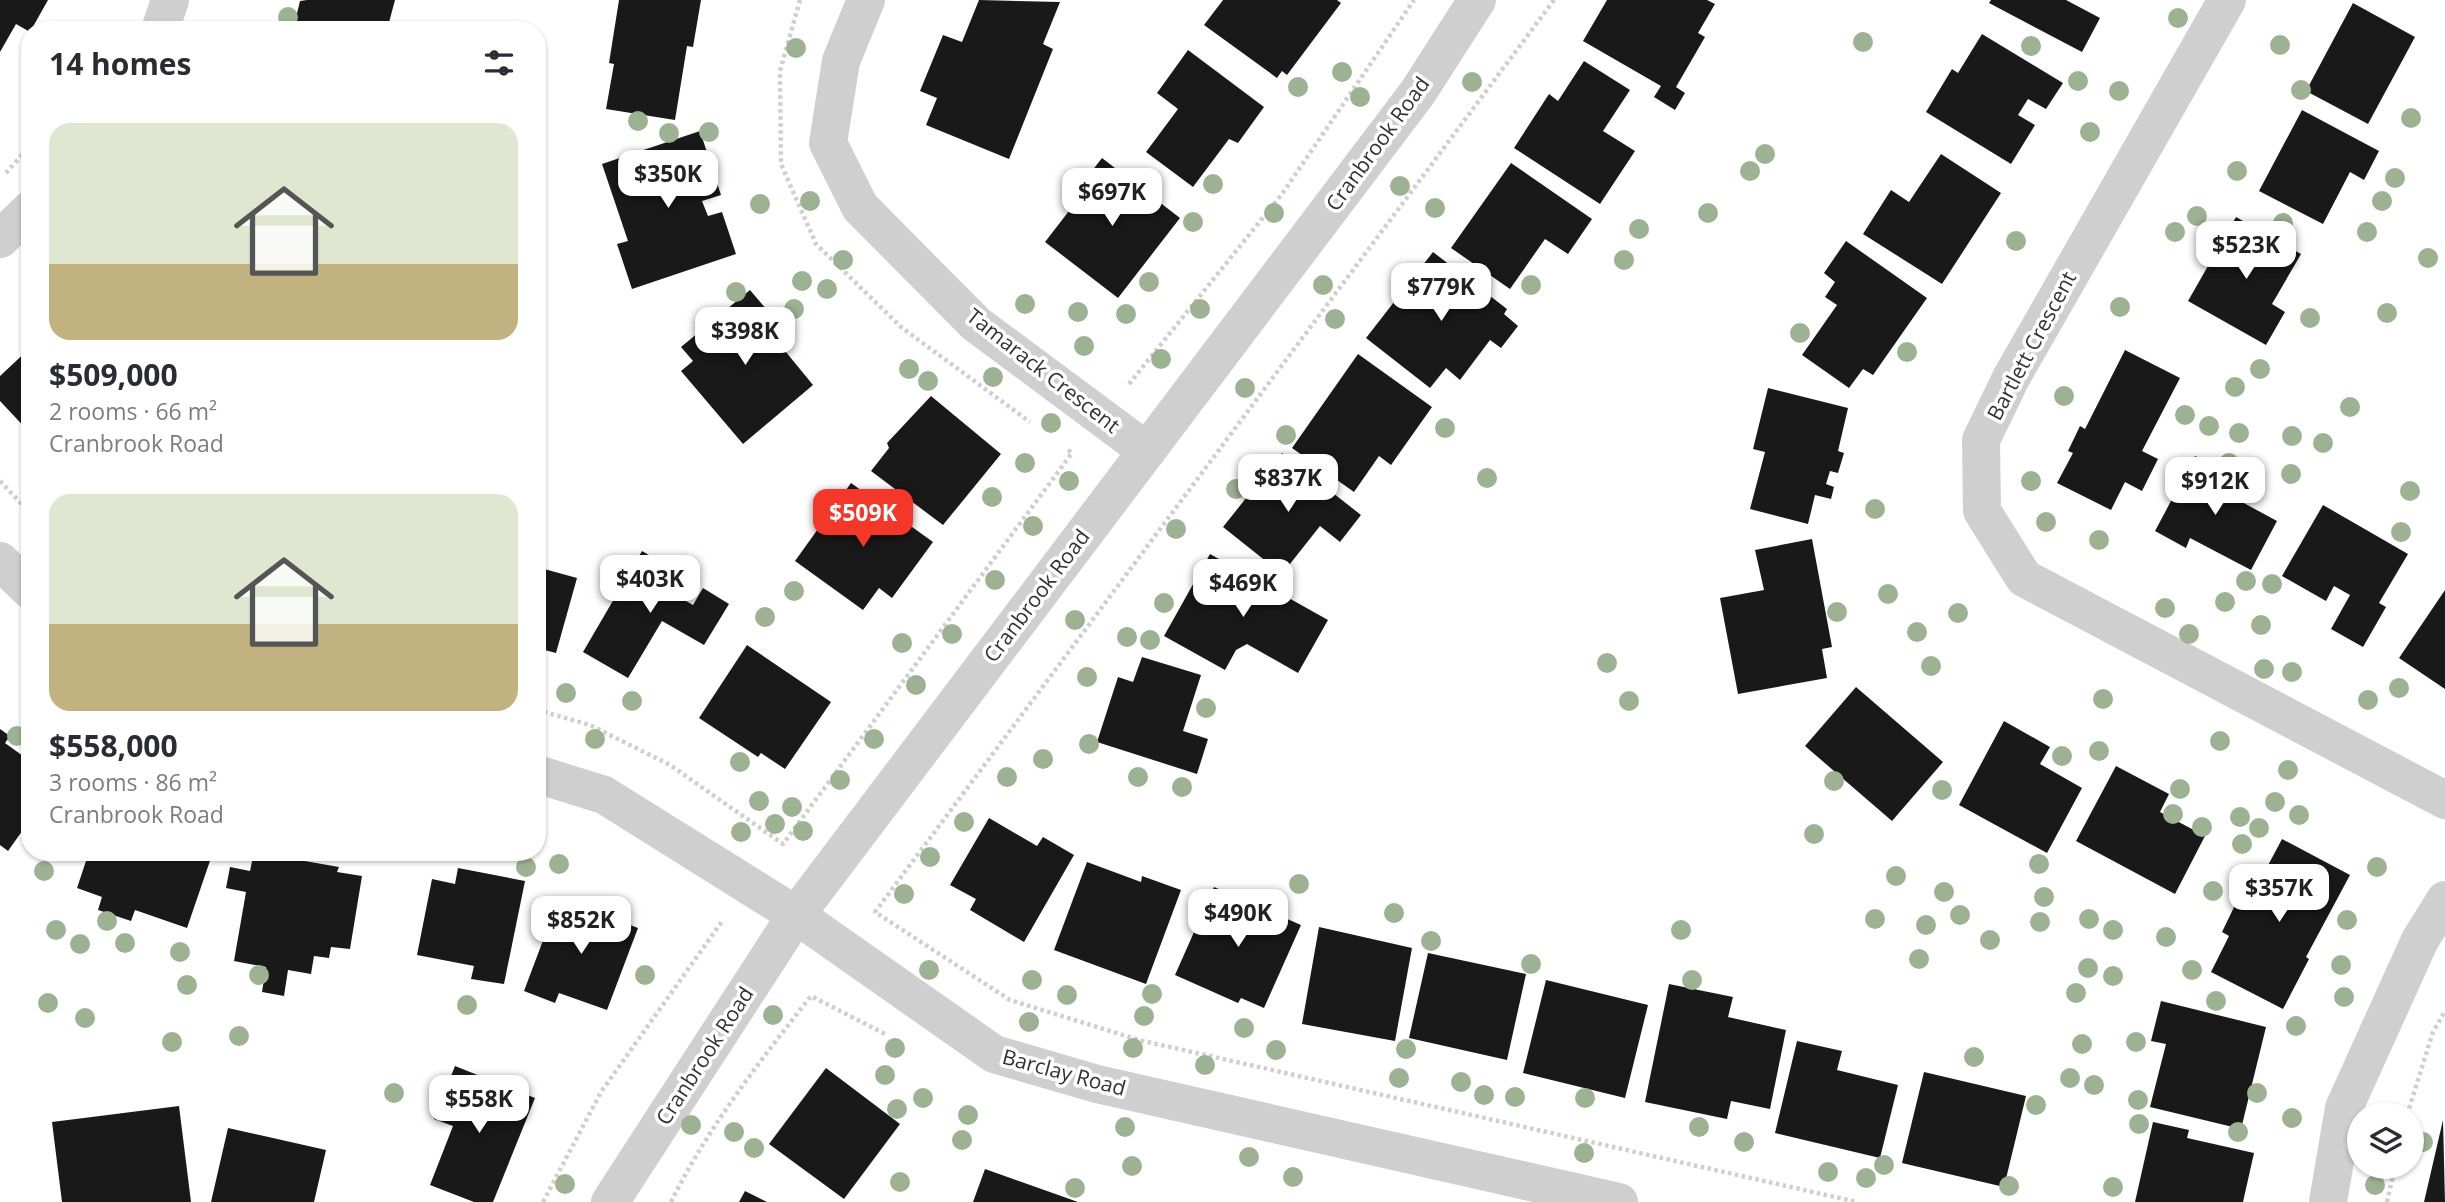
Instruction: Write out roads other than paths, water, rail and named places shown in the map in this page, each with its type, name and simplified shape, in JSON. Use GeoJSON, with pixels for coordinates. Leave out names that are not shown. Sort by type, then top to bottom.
{"type":"FeatureCollection","features":[{"type":"Feature","properties":{"kind":"street"},"geometry":{"type":"LineString","coordinates":[[163,21],[170,0]]}},
{"type":"Feature","properties":{"kind":"street","name":"Tamarack Crescent"},"geometry":{"type":"LineString","coordinates":[[866,0],[841,61],[828,143],[860,207],[976,324],[1147,451]]}},
{"type":"Feature","properties":{"kind":"street","name":"Cranbrook Road"},"geometry":{"type":"LineString","coordinates":[[610,1202],[796,915],[1418,92],[1477,0]]}},
{"type":"Feature","properties":{"kind":"street","name":"Bartlett Crescent"},"geometry":{"type":"LineString","coordinates":[[2227,0],[2011,377],[1982,440],[1982,511],[2024,578],[2445,800]]}},
{"type":"Feature","properties":{"kind":"street"},"geometry":{"type":"LineString","coordinates":[[0,239],[21,219]]}},
{"type":"Feature","properties":{"kind":"street"},"geometry":{"type":"LineString","coordinates":[[0,561],[21,581]]}},
{"type":"Feature","properties":{"kind":"street","name":"Barclay Road"},"geometry":{"type":"LineString","coordinates":[[546,777],[604,795],[796,915],[993,1054],[1097,1084],[1619,1202]]}},
{"type":"Feature","properties":{"kind":"street"},"geometry":{"type":"LineString","coordinates":[[2328,1202],[2344,1108],[2420,940],[2445,900]]}}]}
